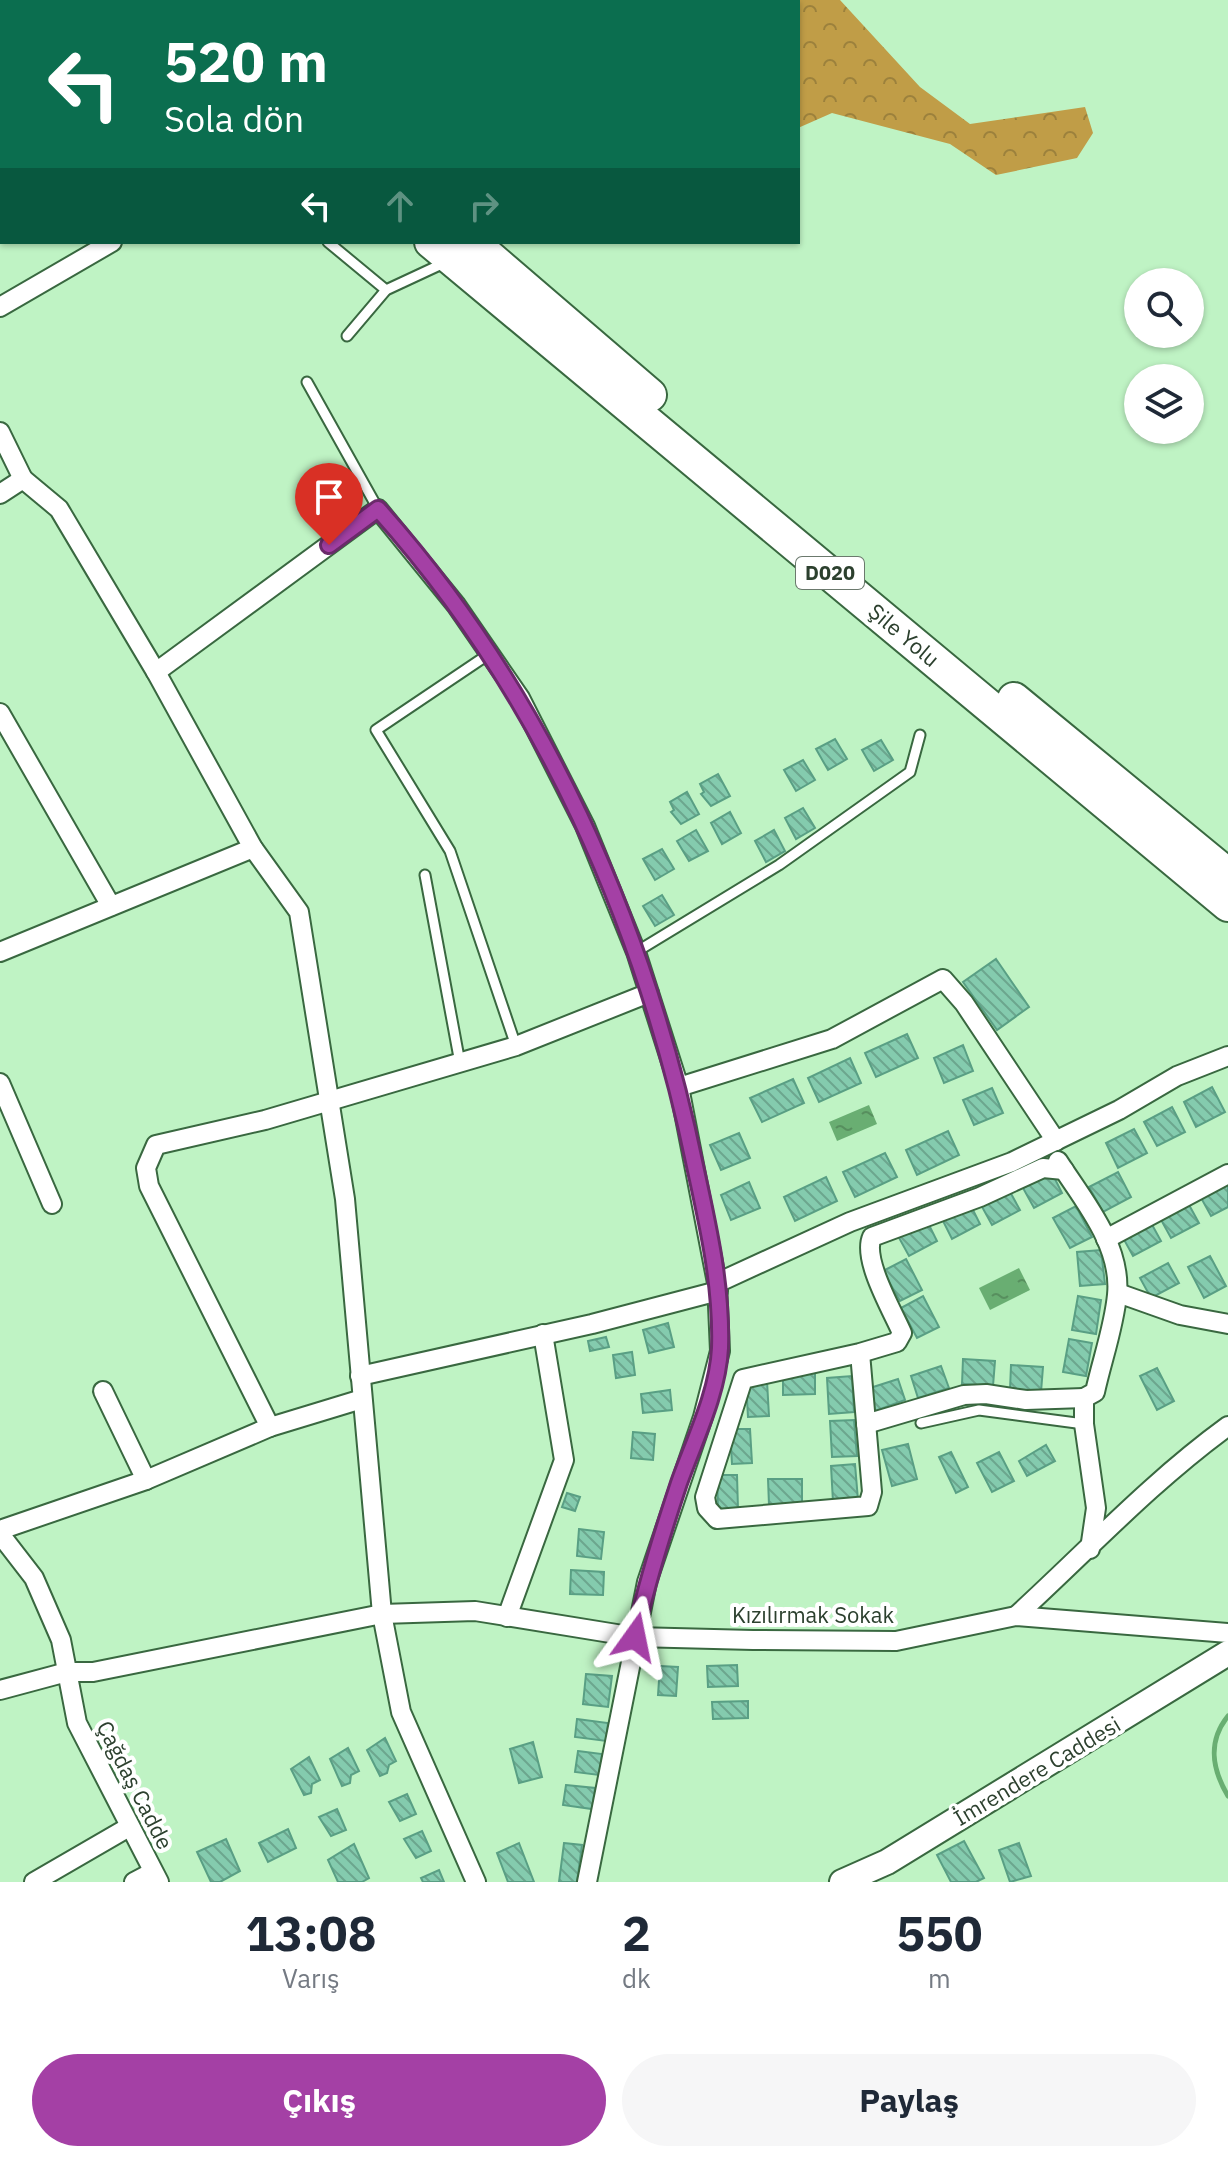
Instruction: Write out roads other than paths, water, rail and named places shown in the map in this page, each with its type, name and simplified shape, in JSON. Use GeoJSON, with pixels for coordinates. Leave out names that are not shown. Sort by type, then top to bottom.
{"type":"FeatureCollection","features":[{"type":"Feature","properties":{"kind":"highway","name":"Şile Yolu"},"geometry":{"type":"LineString","coordinates":[[452,248],[916,619],[1228,875]]}},
{"type":"Feature","properties":{"kind":"highway","name":"Şile Yolu"},"geometry":{"type":"LineString","coordinates":[[452,248],[1228,905]]}},
{"type":"Feature","properties":{"kind":"street"},"geometry":{"type":"LineString","coordinates":[[0,307],[109,244]]}},
{"type":"Feature","properties":{"kind":"street"},"geometry":{"type":"LineString","coordinates":[[0,432],[23,479],[59,509],[156,672],[253,848],[299,912],[345,1199],[382,1614],[401,1712],[476,1882]]}},
{"type":"Feature","properties":{"kind":"street"},"geometry":{"type":"LineString","coordinates":[[0,494],[23,479]]}},
{"type":"Feature","properties":{"kind":"street"},"geometry":{"type":"LineString","coordinates":[[156,672],[378,509],[409,544],[520,698],[585,826],[636,952],[679,1087],[718,1287],[720,1351],[703,1417],[647,1582],[587,1882]]}},
{"type":"Feature","properties":{"kind":"street"},"geometry":{"type":"LineString","coordinates":[[0,713],[111,906]]}},
{"type":"Feature","properties":{"kind":"street"},"geometry":{"type":"LineString","coordinates":[[0,952],[253,848]]}},
{"type":"Feature","properties":{"kind":"street"},"geometry":{"type":"LineString","coordinates":[[679,1087],[832,1039],[943,979],[964,1003],[1052,1143],[1064,1170],[1106,1239],[1113,1255],[1118,1293],[1095,1392],[1084,1398],[1026,1400],[986,1394],[964,1395],[866,1424]]}},
{"type":"Feature","properties":{"kind":"street"},"geometry":{"type":"LineString","coordinates":[[270,1427],[149,1186],[146,1168],[151,1151],[164,1141],[265,1120],[516,1046],[649,993]]}},
{"type":"Feature","properties":{"kind":"street"},"geometry":{"type":"LineString","coordinates":[[360,1376],[543,1334],[718,1287],[850,1222],[1052,1143],[1177,1076],[1228,1056]]}},
{"type":"Feature","properties":{"kind":"street"},"geometry":{"type":"LineString","coordinates":[[0,1083],[52,1204]]}},
{"type":"Feature","properties":{"kind":"street"},"geometry":{"type":"LineString","coordinates":[[860,1353],[872,1492],[868,1506],[717,1519],[707,1508],[710,1477],[743,1379],[860,1353],[897,1342],[902,1333],[870,1261],[867,1246],[872,1237],[980,1197],[1043,1168],[1064,1170]]}},
{"type":"Feature","properties":{"kind":"street"},"geometry":{"type":"LineString","coordinates":[[1106,1239],[1228,1174]]}},
{"type":"Feature","properties":{"kind":"street"},"geometry":{"type":"LineString","coordinates":[[1118,1293],[1180,1315],[1228,1324]]}},
{"type":"Feature","properties":{"kind":"street"},"geometry":{"type":"LineString","coordinates":[[507,1617],[564,1460],[543,1334]]}},
{"type":"Feature","properties":{"kind":"street"},"geometry":{"type":"LineString","coordinates":[[103,1391],[146,1480]]}},
{"type":"Feature","properties":{"kind":"street"},"geometry":{"type":"LineString","coordinates":[[1084,1398],[1084,1424],[1096,1508],[1090,1549]]}},
{"type":"Feature","properties":{"kind":"street"},"geometry":{"type":"LineString","coordinates":[[0,1532],[146,1480],[270,1427],[362,1399]]}},
{"type":"Feature","properties":{"kind":"street"},"geometry":{"type":"LineString","coordinates":[[1016,1616],[1090,1549],[1157,1480],[1228,1426]]}},
{"type":"Feature","properties":{"kind":"street","name":"Çağdaş Cadde"},"geometry":{"type":"LineString","coordinates":[[0,1532],[34,1578],[61,1640],[77,1723],[156,1877]]}},
{"type":"Feature","properties":{"kind":"street","name":"Kızılırmak Sokak"},"geometry":{"type":"LineString","coordinates":[[0,1690],[67,1672],[93,1672],[382,1614],[475,1611],[635,1637],[896,1641],[1016,1616],[1228,1633]]}},
{"type":"Feature","properties":{"kind":"street","name":"İmrendere Caddesi"},"geometry":{"type":"LineString","coordinates":[[842,1882],[887,1862],[1228,1653]]}},
{"type":"Feature","properties":{"kind":"street"},"geometry":{"type":"LineString","coordinates":[[34,1882],[129,1827]]}},
{"type":"Feature","properties":{"kind":"street"},"geometry":{"type":"LineString","coordinates":[[134,1882],[156,1877]]}},
{"type":"Feature","properties":{"kind":"lane"},"geometry":{"type":"LineString","coordinates":[[330,244],[386,290]]}},
{"type":"Feature","properties":{"kind":"lane"},"geometry":{"type":"LineString","coordinates":[[347,336],[386,290],[452,248]]}},
{"type":"Feature","properties":{"kind":"lane"},"geometry":{"type":"LineString","coordinates":[[307,382],[378,509]]}},
{"type":"Feature","properties":{"kind":"lane"},"geometry":{"type":"LineString","coordinates":[[489,654],[376,730],[450,851],[516,1046]]}},
{"type":"Feature","properties":{"kind":"lane"},"geometry":{"type":"LineString","coordinates":[[636,952],[779,865],[910,772],[920,735]]}},
{"type":"Feature","properties":{"kind":"lane"},"geometry":{"type":"LineString","coordinates":[[425,875],[460,1063]]}},
{"type":"Feature","properties":{"kind":"lane"},"geometry":{"type":"LineString","coordinates":[[921,1423],[979,1410],[1084,1424]]}},
{"type":"Feature","properties":{"kind":"water"},"geometry":{"type":"Polygon","coordinates":[[[869,1105],[877,1124],[837,1141],[829,1122],[869,1105]]]}},
{"type":"Feature","properties":{"kind":"water"},"geometry":{"type":"Polygon","coordinates":[[[1019,1268],[1030,1290],[990,1310],[979,1288],[1019,1268]]]}},
{"type":"Feature","properties":{"kind":"waterway"},"geometry":{"type":"LineString","coordinates":[[1228,1716],[1217,1736],[1214,1756],[1218,1776],[1228,1796]]}}]}
